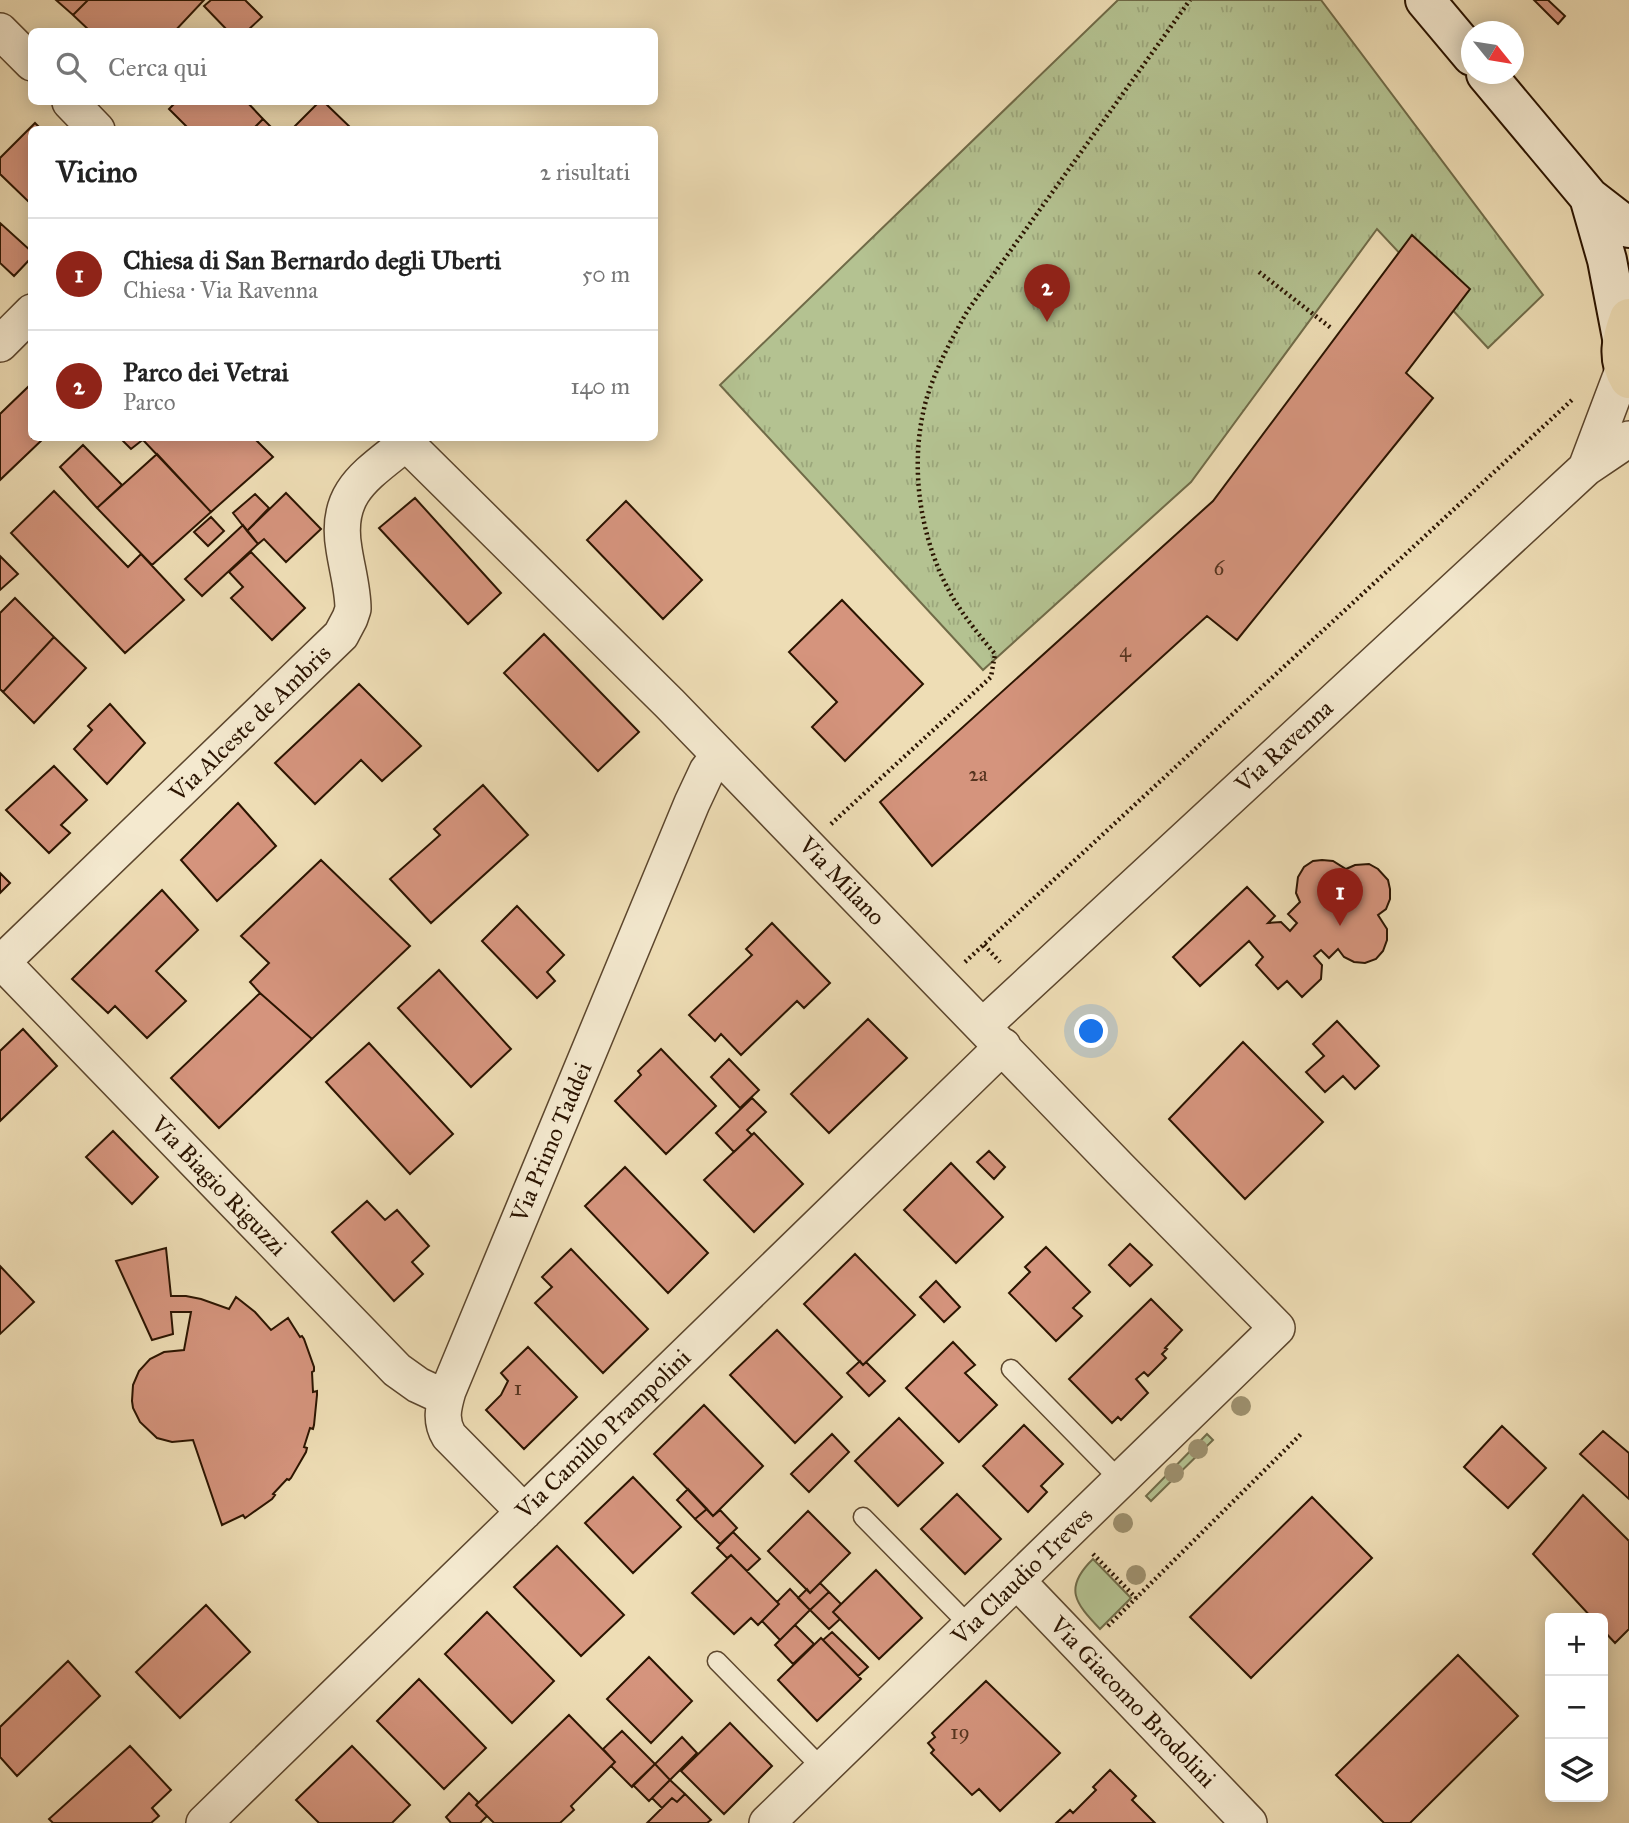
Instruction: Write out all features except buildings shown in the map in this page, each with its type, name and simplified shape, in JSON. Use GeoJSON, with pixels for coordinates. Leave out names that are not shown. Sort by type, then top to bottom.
{"type":"FeatureCollection","features":[{"type":"Feature","properties":{"kind":"main road"},"geometry":{"type":"LineString","coordinates":[[1425,0],[1461,43]]}},
{"type":"Feature","properties":{"kind":"main road"},"geometry":{"type":"LineString","coordinates":[[1494,84],[1589,197],[1629,228]]}},
{"type":"Feature","properties":{"kind":"main road"},"geometry":{"type":"LineString","coordinates":[[1589,197],[1607,260],[1626,351]]}},
{"type":"Feature","properties":{"kind":"street"},"geometry":{"type":"LineString","coordinates":[[0,31],[28,59]]}},
{"type":"Feature","properties":{"kind":"street"},"geometry":{"type":"LineString","coordinates":[[72,105],[93,126]]}},
{"type":"Feature","properties":{"kind":"street"},"geometry":{"type":"LineString","coordinates":[[0,344],[28,316]]}},
{"type":"Feature","properties":{"kind":"street"},"geometry":{"type":"LineString","coordinates":[[1586,468],[1626,351]]}},
{"type":"Feature","properties":{"kind":"street"},"geometry":{"type":"LineString","coordinates":[[1586,468],[1629,439]]}},
{"type":"Feature","properties":{"kind":"street","name":"Via Alceste de Ambris"},"geometry":{"type":"LineString","coordinates":[[1,963],[341,635],[353,609],[341,530],[344,511],[361,481],[402,441]]}},
{"type":"Feature","properties":{"kind":"street","name":"Via Milano"},"geometry":{"type":"LineString","coordinates":[[404,441],[719,755],[1278,1328]]}},
{"type":"Feature","properties":{"kind":"street","name":"Via Ravenna"},"geometry":{"type":"LineString","coordinates":[[993,1036],[1586,468]]}},
{"type":"Feature","properties":{"kind":"street","name":"Via Primo Taddei"},"geometry":{"type":"LineString","coordinates":[[524,1512],[449,1436],[443,1418],[446,1398],[692,803],[711,764],[719,755]]}},
{"type":"Feature","properties":{"kind":"street","name":"Via Biagio Riguzzi"},"geometry":{"type":"LineString","coordinates":[[1,963],[397,1370],[418,1385],[446,1398]]}},
{"type":"Feature","properties":{"kind":"street","name":"Via Camillo Prampolini"},"geometry":{"type":"LineString","coordinates":[[204,1823],[524,1512],[993,1036]]}},
{"type":"Feature","properties":{"kind":"street","name":"Via Claudio Treves"},"geometry":{"type":"LineString","coordinates":[[767,1823],[1278,1328]]}},
{"type":"Feature","properties":{"kind":"street","name":"Via Giacomo Brodolini"},"geometry":{"type":"LineString","coordinates":[[1017,1581],[1249,1823]]}},
{"type":"Feature","properties":{"kind":"lane"},"geometry":{"type":"LineString","coordinates":[[1011,1369],[1121,1481]]}},
{"type":"Feature","properties":{"kind":"lane"},"geometry":{"type":"LineString","coordinates":[[863,1517],[970,1626]]}},
{"type":"Feature","properties":{"kind":"lane"},"geometry":{"type":"LineString","coordinates":[[717,1661],[824,1769]]}},
{"type":"Feature","properties":{"kind":"path"},"geometry":{"type":"LineString","coordinates":[[807,845],[991,677],[995,654],[953,598],[933,555],[926,530],[918,466],[927,397],[944,354],[968,310],[1190,0]]}},
{"type":"Feature","properties":{"kind":"path"},"geometry":{"type":"LineString","coordinates":[[1259,272],[1331,328]]}},
{"type":"Feature","properties":{"kind":"path"},"geometry":{"type":"LineString","coordinates":[[942,983],[1581,391]]}},
{"type":"Feature","properties":{"kind":"path"},"geometry":{"type":"LineString","coordinates":[[1084,1650],[1301,1434]]}},
{"type":"Feature","properties":{"kind":"green space"},"geometry":{"type":"Polygon","coordinates":[[[1118,0],[1321,0],[1543,295],[1488,348],[1377,229],[1191,482],[983,670],[720,385],[1118,0]]]}},
{"type":"Feature","properties":{"kind":"green space"},"geometry":{"type":"Polygon","coordinates":[[[1207,1434],[1213,1440],[1151,1501],[1146,1496],[1207,1434]]]}},
{"type":"Feature","properties":{"kind":"green space"},"geometry":{"type":"Polygon","coordinates":[[[1093,1559],[1131,1598],[1100,1629],[1079,1603],[1075,1587],[1084,1569],[1093,1559]]]}},
{"type":"Feature","properties":{"kind":"place","name":"Parco dei Vetrai"},"geometry":{"type":"Point","coordinates":[1047,322]}},
{"type":"Feature","properties":{"kind":"place","name":"Chiesa di San Bernardo degli Uberti"},"geometry":{"type":"Point","coordinates":[1340,926]}}]}
